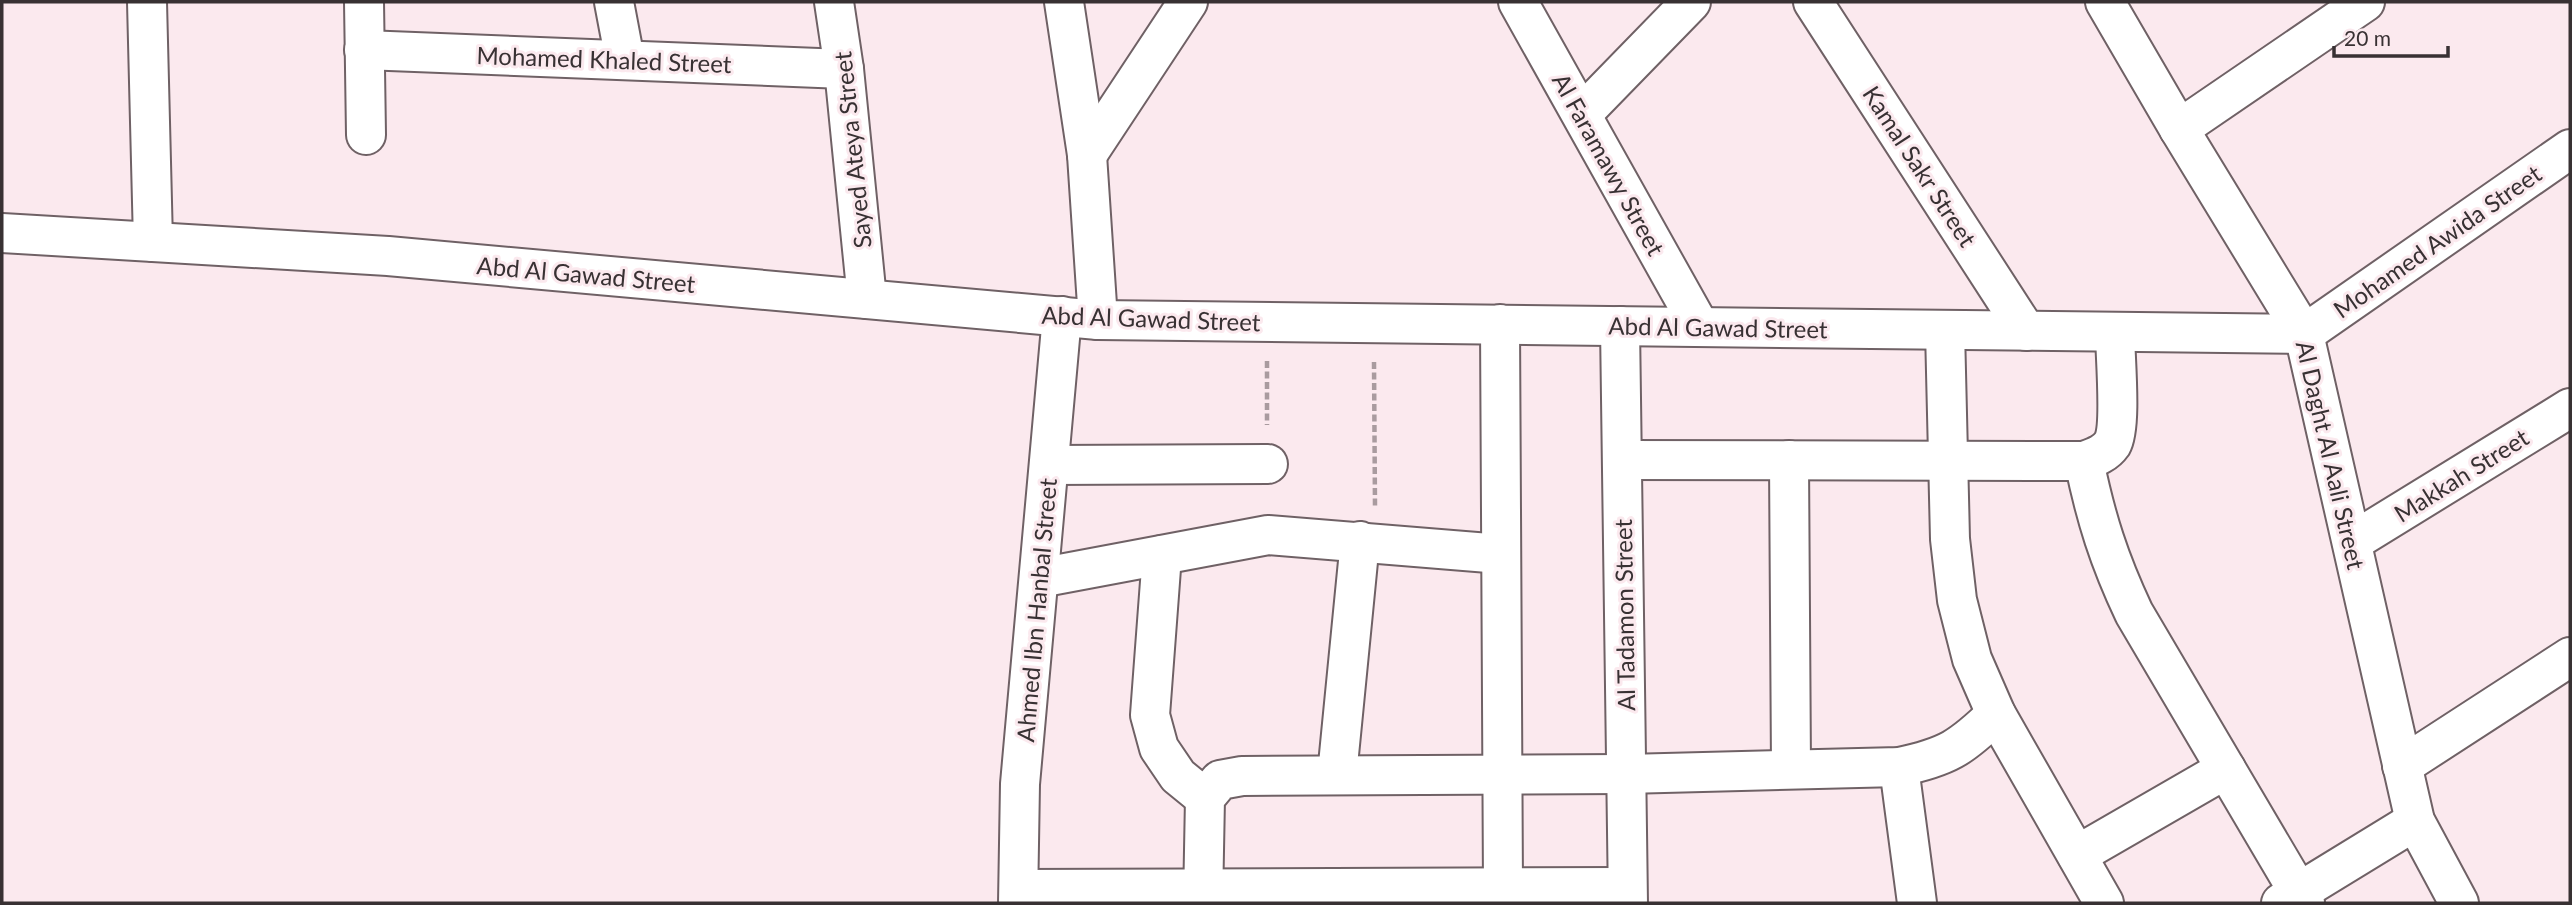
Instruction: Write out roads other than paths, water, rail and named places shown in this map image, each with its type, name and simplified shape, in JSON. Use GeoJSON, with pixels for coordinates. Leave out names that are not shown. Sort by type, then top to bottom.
{"type":"FeatureCollection","features":[{"type":"Feature","properties":{"kind":"street"},"geometry":{"type":"LineString","coordinates":[[147,2],[153,242]]}},
{"type":"Feature","properties":{"kind":"street"},"geometry":{"type":"LineString","coordinates":[[363,2],[366,135]]}},
{"type":"Feature","properties":{"kind":"street"},"geometry":{"type":"LineString","coordinates":[[614,2],[625,60]]}},
{"type":"Feature","properties":{"kind":"street","name":"Sayed Ateya Street"},"geometry":{"type":"LineString","coordinates":[[834,2],[844,69],[867,299]]}},
{"type":"Feature","properties":{"kind":"street","name":"Ahmed Ibn Hanbal Street"},"geometry":{"type":"LineString","coordinates":[[1018,896],[1020,784],[1049,465],[1080,318],[1087,155],[1064,2]]}},
{"type":"Feature","properties":{"kind":"street"},"geometry":{"type":"LineString","coordinates":[[1087,155],[1188,2]]}},
{"type":"Feature","properties":{"kind":"street","name":"Al Faramawy Street"},"geometry":{"type":"LineString","coordinates":[[1518,2],[1700,327]]}},
{"type":"Feature","properties":{"kind":"street"},"geometry":{"type":"LineString","coordinates":[[1582,114],[1691,2]]}},
{"type":"Feature","properties":{"kind":"street","name":"Kamal Sakr Street"},"geometry":{"type":"LineString","coordinates":[[1813,2],[2026,331]]}},
{"type":"Feature","properties":{"kind":"street","name":"Al Daght Al Aali Street"},"geometry":{"type":"LineString","coordinates":[[2105,2],[2304,334],[2415,821],[2459,903]]}},
{"type":"Feature","properties":{"kind":"street"},"geometry":{"type":"LineString","coordinates":[[2179,129],[2365,2]]}},
{"type":"Feature","properties":{"kind":"street","name":"Mohamed Khaled Street"},"geometry":{"type":"LineString","coordinates":[[364,50],[844,69]]}},
{"type":"Feature","properties":{"kind":"street","name":"Mohamed Awida Street"},"geometry":{"type":"LineString","coordinates":[[2304,334],[2570,149]]}},
{"type":"Feature","properties":{"kind":"street","name":"Abd Al Gawad Street"},"geometry":{"type":"LineString","coordinates":[[2,233],[388,256],[1080,318],[2304,334]]}},
{"type":"Feature","properties":{"kind":"street"},"geometry":{"type":"LineString","coordinates":[[1500,324],[1503,774],[1514,892]]}},
{"type":"Feature","properties":{"kind":"street","name":"Al Tadamon Street"},"geometry":{"type":"LineString","coordinates":[[1620,326],[1628,895]]}},
{"type":"Feature","properties":{"kind":"street"},"geometry":{"type":"LineString","coordinates":[[1945,330],[1950,539],[1957,600],[1972,659],[1996,714],[2077,855],[2090,898]]}},
{"type":"Feature","properties":{"kind":"street"},"geometry":{"type":"LineString","coordinates":[[1622,460],[2084,461],[2101,455],[2113,442],[2115,434],[2115,332]]}},
{"type":"Feature","properties":{"kind":"street","name":"Makkah Street"},"geometry":{"type":"LineString","coordinates":[[2352,542],[2570,408]]}},
{"type":"Feature","properties":{"kind":"street"},"geometry":{"type":"LineString","coordinates":[[1789,460],[1791,769]]}},
{"type":"Feature","properties":{"kind":"street"},"geometry":{"type":"LineString","coordinates":[[2084,461],[2094,514],[2111,565],[2134,613],[2226,769],[2295,900],[2415,821]]}},
{"type":"Feature","properties":{"kind":"street"},"geometry":{"type":"LineString","coordinates":[[1049,465],[1268,464]]}},
{"type":"Feature","properties":{"kind":"street"},"geometry":{"type":"LineString","coordinates":[[1039,578],[1268,535],[1501,554]]}},
{"type":"Feature","properties":{"kind":"street"},"geometry":{"type":"LineString","coordinates":[[1337,775],[1367,542]]}},
{"type":"Feature","properties":{"kind":"street"},"geometry":{"type":"LineString","coordinates":[[1162,555],[1150,715],[1159,748],[1178,776],[1205,798]]}},
{"type":"Feature","properties":{"kind":"street"},"geometry":{"type":"LineString","coordinates":[[2402,766],[2570,657]]}},
{"type":"Feature","properties":{"kind":"street"},"geometry":{"type":"LineString","coordinates":[[1203,896],[1205,798],[1220,780],[1242,776],[1626,774],[1899,767],[1931,760],[1967,743],[1996,714]]}},
{"type":"Feature","properties":{"kind":"street"},"geometry":{"type":"LineString","coordinates":[[1899,767],[1917,903]]}},
{"type":"Feature","properties":{"kind":"street"},"geometry":{"type":"LineString","coordinates":[[2077,855],[2226,769]]}},
{"type":"Feature","properties":{"kind":"street"},"geometry":{"type":"LineString","coordinates":[[1018,896],[1514,892],[1628,895]]}}]}
